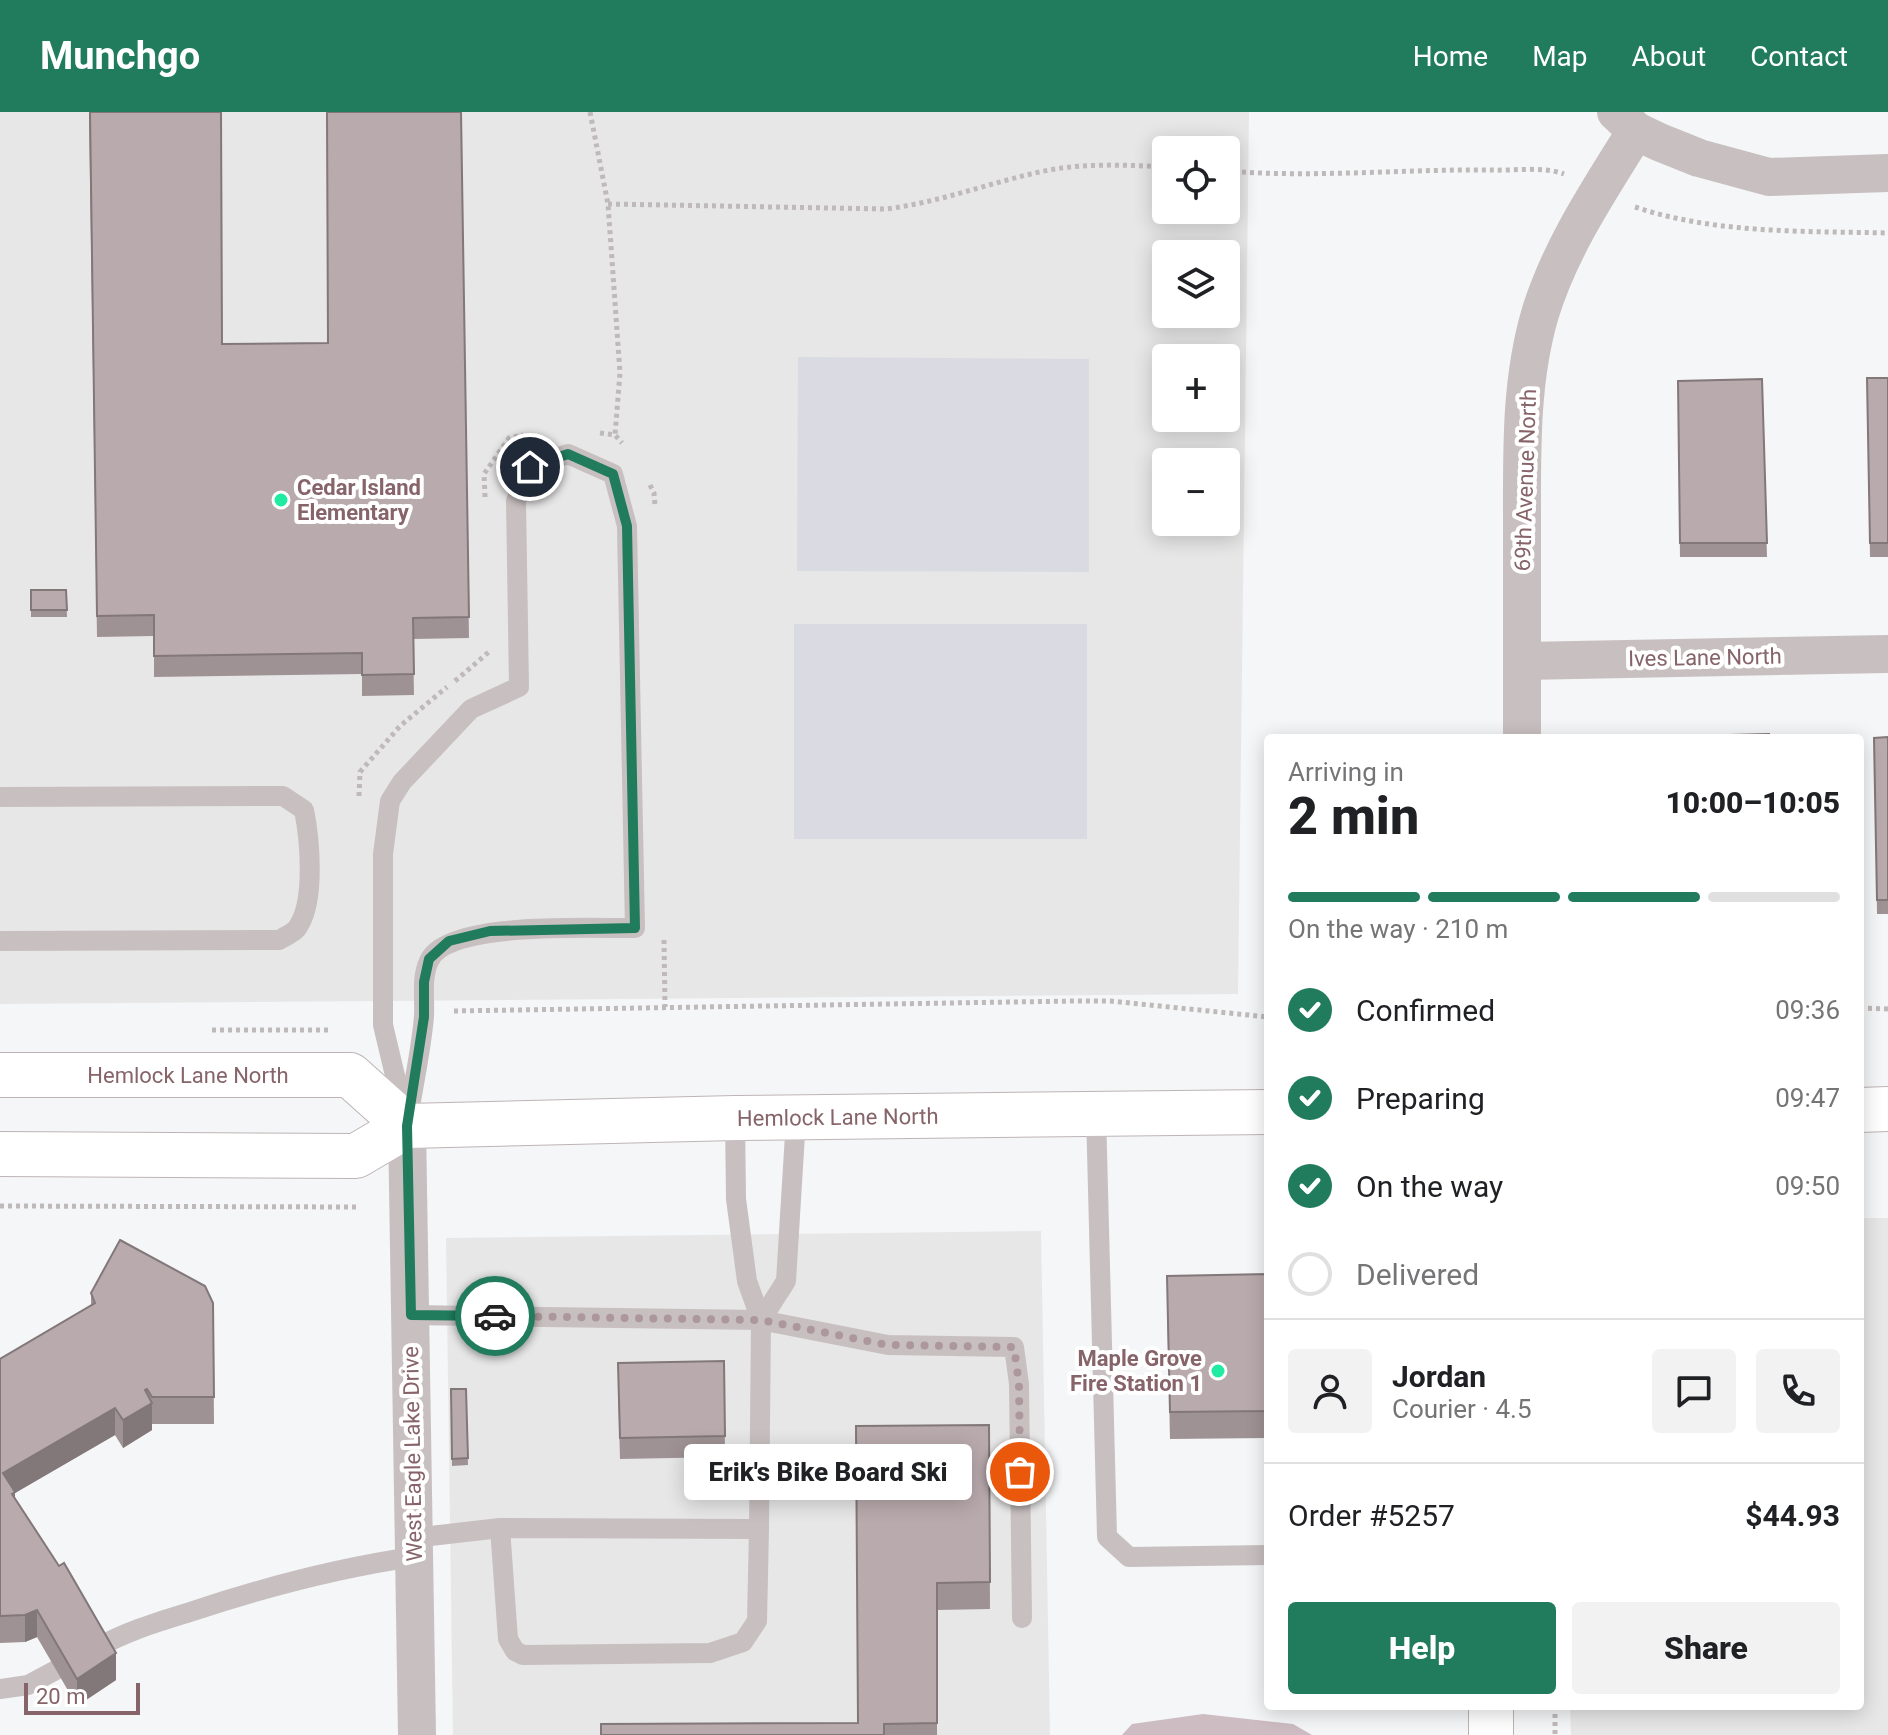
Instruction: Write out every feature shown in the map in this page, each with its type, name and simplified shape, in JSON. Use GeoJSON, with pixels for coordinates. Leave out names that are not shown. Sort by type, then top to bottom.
{"type":"FeatureCollection","features":[{"type":"Feature","properties":{"kind":"main road","name":"Hemlock Lane North"},"geometry":{"type":"LineString","coordinates":[[0,1075],[350,1075],[407,1126]]}},
{"type":"Feature","properties":{"kind":"main road"},"geometry":{"type":"LineString","coordinates":[[1864,1110],[1888,1109]]}},
{"type":"Feature","properties":{"kind":"main road","name":"Hemlock Lane North"},"geometry":{"type":"LineString","coordinates":[[0,1154],[356,1156],[407,1126],[1096,1112],[1264,1112]]}},
{"type":"Feature","properties":{"kind":"main road"},"geometry":{"type":"LineString","coordinates":[[1491,1710],[1491,1735]]}},
{"type":"Feature","properties":{"kind":"street"},"geometry":{"type":"LineString","coordinates":[[1626,122],[1699,158],[1769,177],[1888,173]]}},
{"type":"Feature","properties":{"kind":"street","name":"69th Avenue North"},"geometry":{"type":"LineString","coordinates":[[1522,734],[1522,421],[1530,358],[1540,314],[1558,264],[1600,188],[1626,122]]}},
{"type":"Feature","properties":{"kind":"street","name":"Ives Lane North"},"geometry":{"type":"LineString","coordinates":[[1522,661],[1888,654]]}},
{"type":"Feature","properties":{"kind":"street","name":"West Eagle Lake Drive"},"geometry":{"type":"LineString","coordinates":[[407,1126],[417,1735]]}},
{"type":"Feature","properties":{"kind":"lane"},"geometry":{"type":"LineString","coordinates":[[568,454],[613,474],[627,526],[635,928],[490,931],[449,941],[429,959],[424,982],[424,1017],[407,1126],[383,1025],[383,854],[390,801],[402,782],[471,709],[519,687],[516,501],[530,467],[568,454]]}},
{"type":"Feature","properties":{"kind":"lane"},"geometry":{"type":"LineString","coordinates":[[0,797],[283,796],[304,810],[308,833],[307,907],[298,929],[279,940],[0,941]]}},
{"type":"Feature","properties":{"kind":"lane"},"geometry":{"type":"LineString","coordinates":[[1096,1112],[1107,1537],[1129,1557],[1264,1555]]}},
{"type":"Feature","properties":{"kind":"lane"},"geometry":{"type":"LineString","coordinates":[[500,1528],[508,1639],[515,1651],[523,1655],[710,1653],[743,1642],[757,1621],[761,1320],[747,1281],[736,1199],[735,1118]]}},
{"type":"Feature","properties":{"kind":"lane"},"geometry":{"type":"LineString","coordinates":[[761,1320],[786,1281],[796,1118]]}},
{"type":"Feature","properties":{"kind":"lane"},"geometry":{"type":"LineString","coordinates":[[411,1315],[761,1320],[888,1345],[1014,1347],[1019,1384],[1022,1618]]}},
{"type":"Feature","properties":{"kind":"lane"},"geometry":{"type":"LineString","coordinates":[[97,1648],[123,1633],[224,1600],[413,1548],[500,1528],[759,1529]]}},
{"type":"Feature","properties":{"kind":"lane"},"geometry":{"type":"LineString","coordinates":[[0,1689],[28,1685],[56,1670]]}},
{"type":"Feature","properties":{"kind":"path"},"geometry":{"type":"LineString","coordinates":[[590,112],[608,204],[620,373],[615,435]]}},
{"type":"Feature","properties":{"kind":"path"},"geometry":{"type":"LineString","coordinates":[[608,204],[886,209],[922,204],[999,181],[1051,170],[1095,164],[1152,166]]}},
{"type":"Feature","properties":{"kind":"path"},"geometry":{"type":"LineString","coordinates":[[1240,172],[1302,175],[1408,170],[1558,172],[1600,188],[1630,205],[1693,222],[1771,230],[1888,233]]}},
{"type":"Feature","properties":{"kind":"path"},"geometry":{"type":"LineString","coordinates":[[448,1012],[1110,1001],[1264,1017]]}},
{"type":"Feature","properties":{"kind":"path"},"geometry":{"type":"LineString","coordinates":[[1864,1008],[1888,1009]]}},
{"type":"Feature","properties":{"kind":"path"},"geometry":{"type":"LineString","coordinates":[[0,1206],[359,1207]]}},
{"type":"Feature","properties":{"kind":"path"},"geometry":{"type":"LineString","coordinates":[[1555,1710],[1555,1735]]}},
{"type":"Feature","properties":{"kind":"shaded area"},"geometry":{"type":"Polygon","coordinates":[[[0,112],[1249,112],[1238,994],[0,1004],[0,112]]]}},
{"type":"Feature","properties":{"kind":"shaded area"},"geometry":{"type":"Polygon","coordinates":[[[798,357],[1089,359],[1089,572],[797,571],[798,357]]]}},
{"type":"Feature","properties":{"kind":"shaded area"},"geometry":{"type":"Polygon","coordinates":[[[794,624],[1087,624],[1087,839],[794,839],[794,624]]]}},
{"type":"Feature","properties":{"kind":"shaded area"},"geometry":{"type":"Polygon","coordinates":[[[1864,1218],[1888,1218],[1888,1735],[1571,1735],[1570,1710],[1864,1710],[1864,1218]]]}},
{"type":"Feature","properties":{"kind":"shaded area"},"geometry":{"type":"Polygon","coordinates":[[[1041,1231],[1050,1735],[453,1735],[446,1238],[1041,1231]]]}},
{"type":"Feature","properties":{"kind":"shaded area"},"geometry":{"type":"Polygon","coordinates":[[[1203,1714],[1293,1724],[1312,1735],[1122,1735],[1132,1724],[1203,1714]]]}},
{"type":"Feature","properties":{"kind":"building","name":"Cedar Island Elementary"},"geometry":{"type":"Polygon","coordinates":[[[90,112],[221,112],[222,344],[328,343],[327,112],[461,112],[469,617],[413,618],[414,674],[362,675],[362,653],[154,656],[154,615],[97,616],[90,112]]]}},
{"type":"Feature","properties":{"kind":"building"},"geometry":{"type":"Polygon","coordinates":[[[1867,378],[1888,378],[1888,543],[1870,543],[1867,378]]]}},
{"type":"Feature","properties":{"kind":"building"},"geometry":{"type":"Polygon","coordinates":[[[1762,379],[1767,543],[1680,543],[1678,381],[1762,379]]]}},
{"type":"Feature","properties":{"kind":"building"},"geometry":{"type":"Polygon","coordinates":[[[31,590],[66,590],[67,610],[31,610],[31,590]]]}},
{"type":"Feature","properties":{"kind":"building"},"geometry":{"type":"Polygon","coordinates":[[[1888,737],[1888,900],[1877,900],[1874,738],[1888,737]]]}},
{"type":"Feature","properties":{"kind":"building"},"geometry":{"type":"Polygon","coordinates":[[[120,1240],[205,1286],[213,1303],[214,1397],[152,1397],[147,1389],[152,1403],[123,1420],[115,1408],[3,1473],[15,1492],[12,1494],[59,1566],[64,1563],[116,1653],[77,1679],[37,1610],[25,1615],[0,1616],[0,1359],[95,1303],[91,1293],[120,1240]]]}},
{"type":"Feature","properties":{"kind":"building","name":"Maple Grove Fire Station 1"},"geometry":{"type":"Polygon","coordinates":[[[1264,1274],[1264,1411],[1170,1412],[1167,1276],[1264,1274]]]}},
{"type":"Feature","properties":{"kind":"building"},"geometry":{"type":"Polygon","coordinates":[[[724,1361],[725,1436],[620,1438],[618,1363],[724,1361]]]}},
{"type":"Feature","properties":{"kind":"building"},"geometry":{"type":"Polygon","coordinates":[[[451,1389],[466,1389],[468,1458],[452,1459],[451,1389]]]}},
{"type":"Feature","properties":{"kind":"building"},"geometry":{"type":"Polygon","coordinates":[[[989,1425],[990,1582],[937,1583],[937,1723],[884,1724],[884,1735],[601,1735],[601,1724],[858,1723],[856,1426],[989,1425]]]}},
{"type":"Feature","properties":{"kind":"way so far"},"geometry":{"type":"LineString","coordinates":[[495,1316],[761,1320],[888,1345],[1014,1347],[1019,1384],[1020,1472]]}},
{"type":"Feature","properties":{"kind":"place","name":"Cedar Island Elementary"},"geometry":{"type":"Point","coordinates":[281,500]}},
{"type":"Feature","properties":{"kind":"place","name":"Maple Grove Fire Station 1"},"geometry":{"type":"Point","coordinates":[1218,1371]}},
{"type":"Feature","properties":{"kind":"place","name":"Erik's Bike Board Ski"},"geometry":{"type":"Point","coordinates":[1020,1472]}},
{"type":"Feature","properties":{"kind":"route"},"geometry":{"type":"LineString","coordinates":[[495,1316],[411,1315],[407,1126],[424,1017],[424,982],[429,959],[449,941],[490,931],[635,928],[627,526],[613,474],[568,454],[530,467]]}}]}
